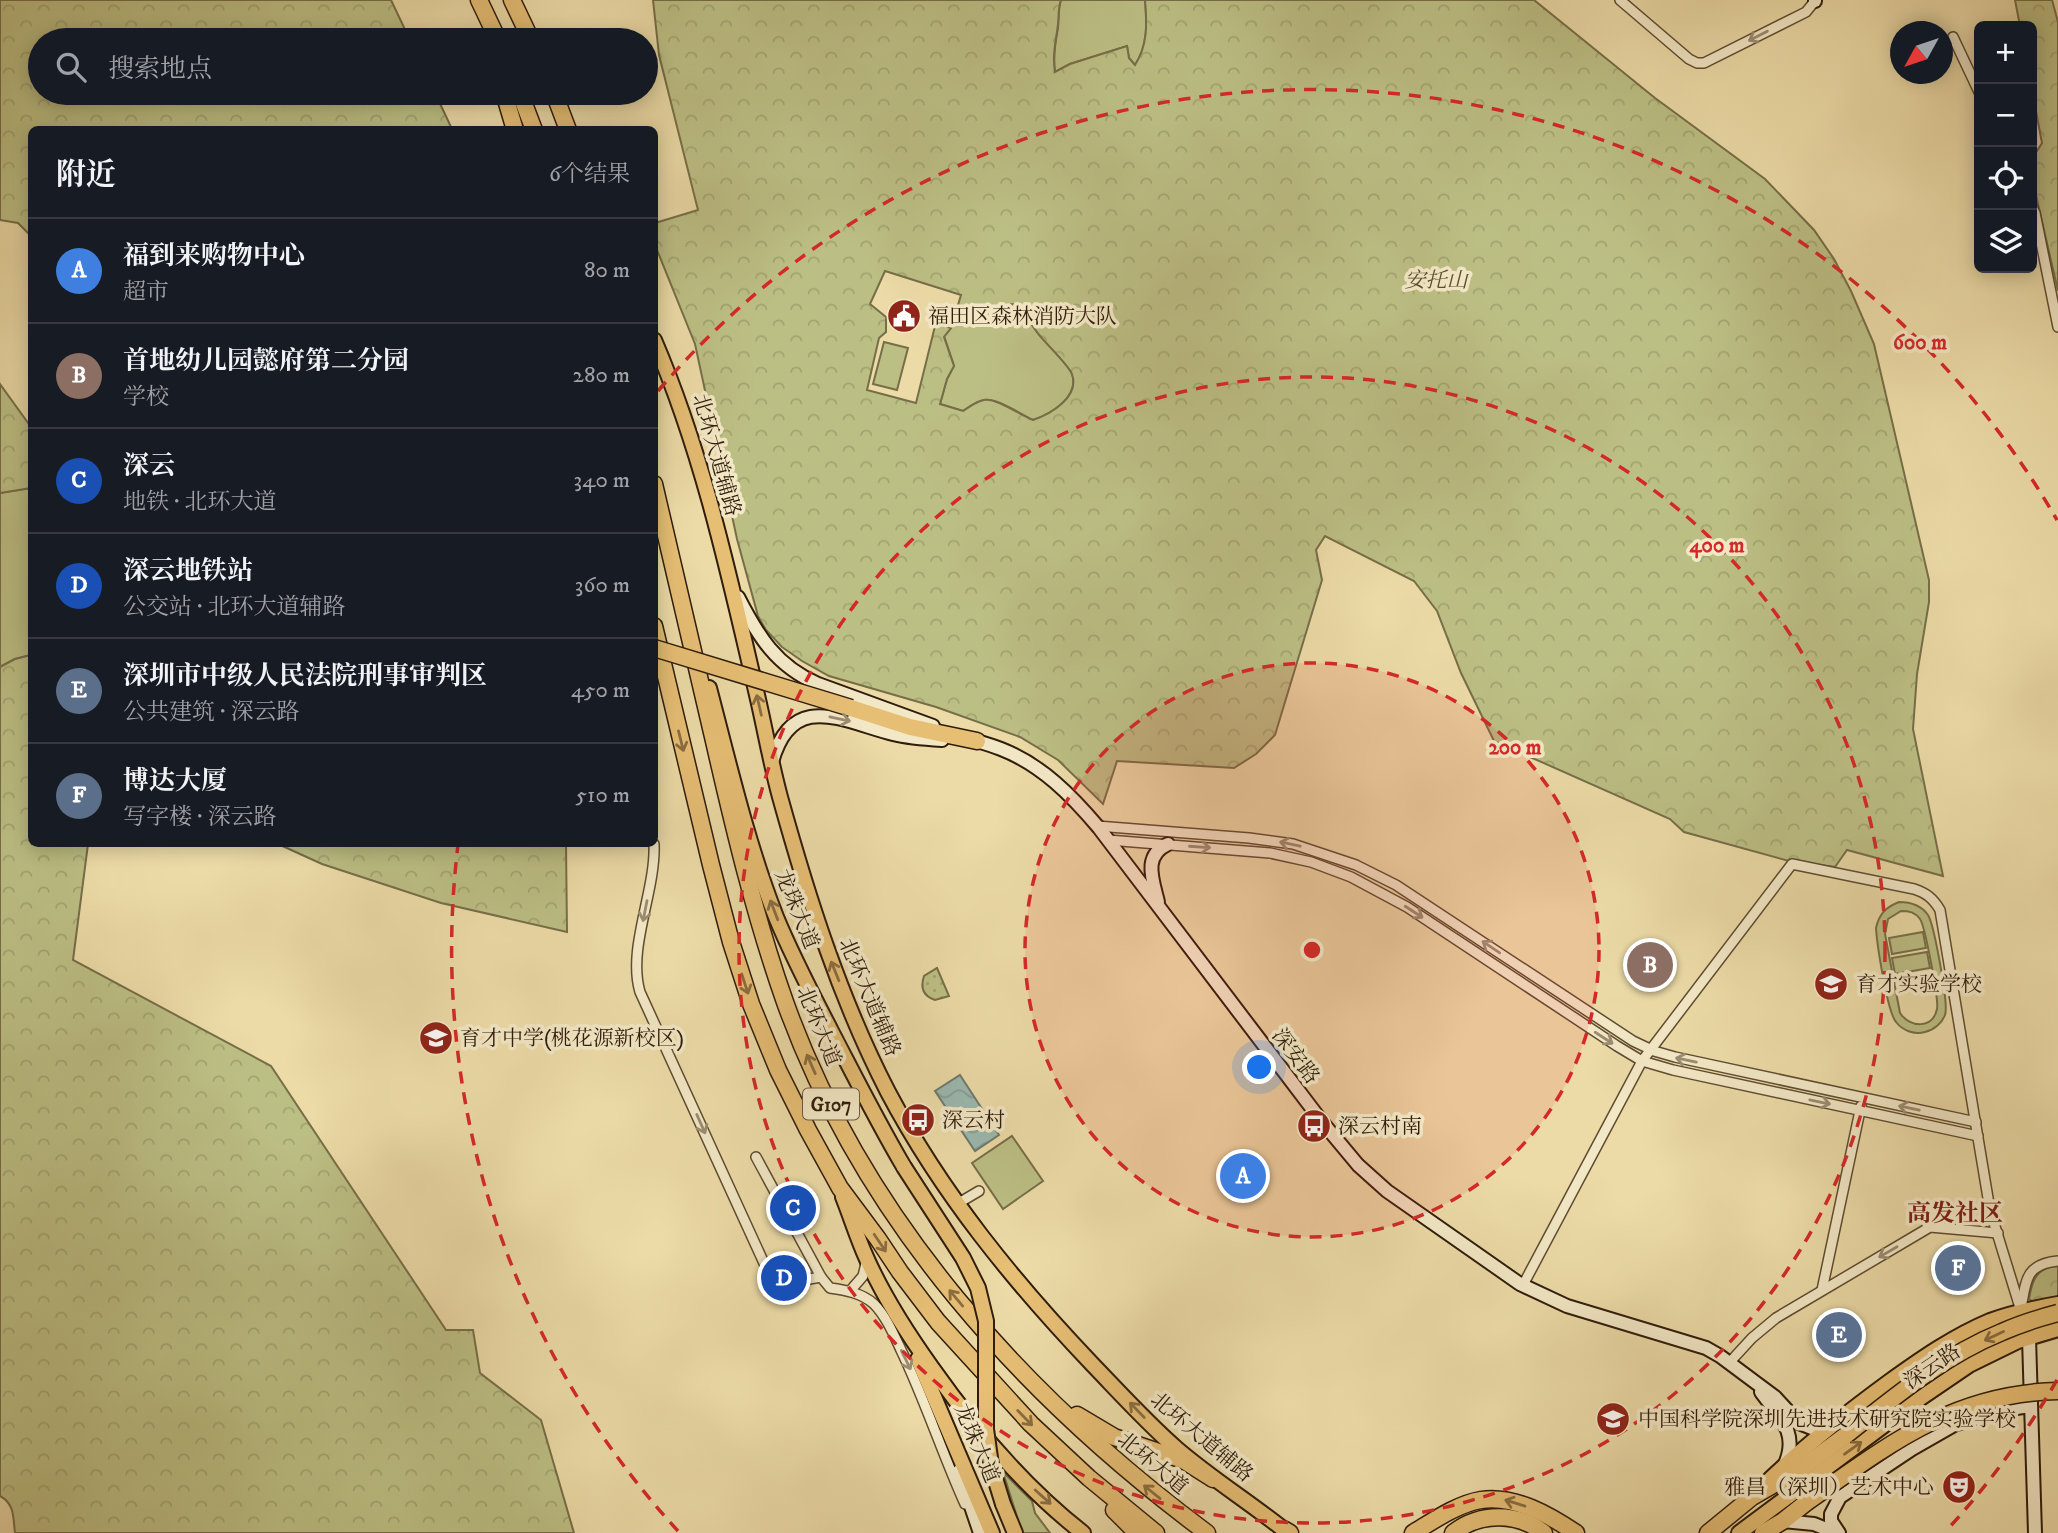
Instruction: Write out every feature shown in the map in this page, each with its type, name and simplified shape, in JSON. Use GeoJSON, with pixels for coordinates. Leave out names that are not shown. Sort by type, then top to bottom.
{"type":"FeatureCollection","features":[{"type":"Feature","properties":{"kind":"highway"},"geometry":{"type":"LineString","coordinates":[[472,0],[482,28]]}},
{"type":"Feature","properties":{"kind":"highway"},"geometry":{"type":"LineString","coordinates":[[479,0],[492,28]]}},
{"type":"Feature","properties":{"kind":"highway"},"geometry":{"type":"LineString","coordinates":[[512,0],[525,28]]}},
{"type":"Feature","properties":{"kind":"highway"},"geometry":{"type":"LineString","coordinates":[[508,105],[514,126]]}},
{"type":"Feature","properties":{"kind":"highway"},"geometry":{"type":"LineString","coordinates":[[525,105],[532,126]]}},
{"type":"Feature","properties":{"kind":"highway"},"geometry":{"type":"LineString","coordinates":[[559,105],[566,126]]}},
{"type":"Feature","properties":{"kind":"highway","name":"北环大道"},"geometry":{"type":"LineString","coordinates":[[658,501],[740,853],[786,1003],[842,1128],[900,1225],[957,1300],[1035,1386],[1082,1430],[1151,1492],[1207,1533]]}},
{"type":"Feature","properties":{"kind":"highway","name":"G107"},"geometry":{"type":"LineString","coordinates":[[658,643],[711,865],[751,1004],[778,1070],[840,1188],[938,1322],[1031,1424],[1089,1478],[1156,1533]]}},
{"type":"Feature","properties":{"kind":"highway"},"geometry":{"type":"LineString","coordinates":[[658,649],[910,727],[977,741]]}},
{"type":"Feature","properties":{"kind":"highway"},"geometry":{"type":"LineString","coordinates":[[1701,1533],[1752,1497],[1802,1468],[1904,1389],[1961,1352],[2002,1332],[2058,1313]]}},
{"type":"Feature","properties":{"kind":"highway"},"geometry":{"type":"LineString","coordinates":[[1035,1386],[1101,1430],[1138,1446],[1182,1460],[1213,1479]]}},
{"type":"Feature","properties":{"kind":"highway"},"geometry":{"type":"LineString","coordinates":[[1763,1533],[1901,1437],[1952,1411],[2013,1395],[2058,1391]]}},
{"type":"Feature","properties":{"kind":"highway"},"geometry":{"type":"LineString","coordinates":[[1089,1478],[1116,1512],[1138,1533]]}},
{"type":"Feature","properties":{"kind":"highway"},"geometry":{"type":"LineString","coordinates":[[1413,1533],[1463,1506],[1480,1500],[1505,1500],[1549,1516],[1576,1533]]}},
{"type":"Feature","properties":{"kind":"highway"},"geometry":{"type":"LineString","coordinates":[[1453,1533],[1473,1523],[1502,1517],[1518,1518],[1544,1533]]}},
{"type":"Feature","properties":{"kind":"highway"},"geometry":{"type":"LineString","coordinates":[[1709,1533],[1724,1518]]}},
{"type":"Feature","properties":{"kind":"main road","name":"北环大道辅路"},"geometry":{"type":"LineString","coordinates":[[658,349],[675,389],[695,449],[731,584],[780,794],[822,940],[887,1089],[910,1132],[957,1204],[1023,1289],[1059,1330],[1147,1422],[1213,1479],[1288,1532]]}},
{"type":"Feature","properties":{"kind":"main road","name":"龙珠大道"},"geometry":{"type":"LineString","coordinates":[[670,553],[692,622],[739,803],[776,917],[803,977],[873,1113],[904,1167],[963,1258],[978,1288],[986,1321],[986,1429],[991,1465],[1015,1533]]}},
{"type":"Feature","properties":{"kind":"main road"},"geometry":{"type":"LineString","coordinates":[[840,1188],[867,1259],[906,1332],[964,1414],[1016,1473],[1083,1533]]}},
{"type":"Feature","properties":{"kind":"main road","name":"深云路"},"geometry":{"type":"LineString","coordinates":[[1752,1497],[1785,1464],[1827,1429],[1948,1342],[1989,1322],[2021,1311],[2058,1304]]}},
{"type":"Feature","properties":{"kind":"main road","name":"深云路"},"geometry":{"type":"LineString","coordinates":[[1739,1533],[1954,1375],[1987,1354],[2058,1329]]}},
{"type":"Feature","properties":{"kind":"main road","name":"龙珠大道"},"geometry":{"type":"LineString","coordinates":[[906,1332],[992,1533]]}},
{"type":"Feature","properties":{"kind":"street"},"geometry":{"type":"LineString","coordinates":[[1620,0],[1689,60],[1704,63],[1806,12],[1815,0]]}},
{"type":"Feature","properties":{"kind":"street"},"geometry":{"type":"LineString","coordinates":[[1953,37],[1975,84]]}},
{"type":"Feature","properties":{"kind":"street"},"geometry":{"type":"LineString","coordinates":[[2034,210],[2058,327]]}},
{"type":"Feature","properties":{"kind":"street","name":"深安路"},"geometry":{"type":"LineString","coordinates":[[731,584],[753,625],[786,667],[804,678],[1003,750],[1045,774],[1074,799],[1323,1123],[1358,1165],[1402,1203],[1523,1285],[1567,1306],[1702,1346],[1753,1380]]}},
{"type":"Feature","properties":{"kind":"street"},"geometry":{"type":"LineString","coordinates":[[772,762],[782,737],[808,716],[837,718],[910,737],[977,741]]}},
{"type":"Feature","properties":{"kind":"street"},"geometry":{"type":"LineString","coordinates":[[1097,826],[1271,840],[1315,850],[1356,865],[1414,897],[1649,1049],[1664,1055],[1976,1122]]}},
{"type":"Feature","properties":{"kind":"street"},"geometry":{"type":"LineString","coordinates":[[1108,840],[1269,853],[1311,862],[1351,877],[1389,896],[1642,1060],[1661,1067],[1978,1136]]}},
{"type":"Feature","properties":{"kind":"street"},"geometry":{"type":"LineString","coordinates":[[1160,909],[1150,870],[1157,851],[1168,844]]}},
{"type":"Feature","properties":{"kind":"street"},"geometry":{"type":"LineString","coordinates":[[654,847],[653,874],[641,931],[636,979],[644,1002],[774,1284],[821,1277]]}},
{"type":"Feature","properties":{"kind":"street"},"geometry":{"type":"LineString","coordinates":[[1523,1285],[1649,1049],[1792,864],[1925,893],[1934,900],[1940,910],[1990,1209],[2029,1338],[2035,1533]]}},
{"type":"Feature","properties":{"kind":"street"},"geometry":{"type":"LineString","coordinates":[[1822,1290],[1863,1098]]}},
{"type":"Feature","properties":{"kind":"street"},"geometry":{"type":"LineString","coordinates":[[757,1157],[821,1277],[830,1288],[850,1291],[874,1304],[890,1328],[916,1381],[947,1463],[979,1533]]}},
{"type":"Feature","properties":{"kind":"street"},"geometry":{"type":"LineString","coordinates":[[957,1204],[979,1191]]}},
{"type":"Feature","properties":{"kind":"street"},"geometry":{"type":"LineString","coordinates":[[1729,1363],[1752,1338],[1776,1318],[1930,1227],[1998,1233]]}},
{"type":"Feature","properties":{"kind":"street"},"geometry":{"type":"LineString","coordinates":[[850,1291],[863,1276],[867,1259]]}},
{"type":"Feature","properties":{"kind":"street"},"geometry":{"type":"LineString","coordinates":[[2021,1311],[2026,1280],[2032,1269],[2042,1263],[2058,1261]]}},
{"type":"Feature","properties":{"kind":"street"},"geometry":{"type":"LineString","coordinates":[[1753,1380],[1799,1423],[1814,1429],[1827,1429]]}},
{"type":"Feature","properties":{"kind":"street"},"geometry":{"type":"LineString","coordinates":[[1753,1380],[1790,1435],[1791,1451],[1785,1464]]}},
{"type":"Feature","properties":{"kind":"street"},"geometry":{"type":"LineString","coordinates":[[936,1401],[979,1533]]}},
{"type":"Feature","properties":{"kind":"street"},"geometry":{"type":"LineString","coordinates":[[1838,1533],[1831,1521],[1831,1514],[1840,1497],[1912,1449],[1954,1425],[2001,1410],[2031,1406]]}},
{"type":"Feature","properties":{"kind":"street"},"geometry":{"type":"LineString","coordinates":[[1783,1521],[1814,1524],[1838,1533]]}},
{"type":"Feature","properties":{"kind":"green space"},"geometry":{"type":"Polygon","coordinates":[[[0,0],[391,0],[404,28],[28,28],[28,105],[441,105],[451,126],[28,126],[28,233],[18,223],[0,220],[0,0]]]}},
{"type":"Feature","properties":{"kind":"green space","name":"安托山"},"geometry":{"type":"Polygon","coordinates":[[[653,0],[1061,0],[1054,54],[1055,72],[1070,64],[1127,46],[1129,58],[1135,65],[1144,42],[1145,0],[1534,0],[1655,98],[1765,179],[1814,230],[1851,291],[1874,344],[1929,580],[1929,602],[1917,674],[1913,729],[1943,876],[1847,850],[1835,867],[1789,861],[1684,832],[1670,819],[1494,741],[1461,673],[1437,611],[1414,581],[1325,536],[1316,550],[1322,580],[1275,735],[1256,754],[1234,768],[1117,761],[1103,804],[1058,760],[1020,737],[936,707],[829,676],[782,647],[766,630],[758,616],[737,539],[695,344],[658,252],[658,222],[698,210],[659,55],[653,0]],[[885,271],[870,304],[886,317],[886,332],[879,338],[867,390],[916,403],[935,326],[938,324],[951,328],[944,337],[954,366],[940,404],[963,411],[989,400],[1033,420],[1048,414],[1068,397],[1072,390],[1072,374],[1034,329],[1020,303],[1001,306],[993,319],[981,320],[955,315],[961,295],[885,271]]]}},
{"type":"Feature","properties":{"kind":"green space"},"geometry":{"type":"Polygon","coordinates":[[[1061,0],[1145,0],[1144,42],[1135,65],[1129,58],[1127,46],[1070,64],[1055,72],[1061,0]]]}},
{"type":"Feature","properties":{"kind":"green space"},"geometry":{"type":"Polygon","coordinates":[[[2015,0],[2052,0],[2058,22],[2058,291],[2037,200],[2037,151],[2042,143],[2037,116],[2037,21],[2019,21],[2015,0]]]}},
{"type":"Feature","properties":{"kind":"green space"},"geometry":{"type":"Polygon","coordinates":[[[1020,303],[1037,332],[1072,374],[1072,390],[1068,397],[1055,409],[1033,420],[990,400],[979,402],[963,411],[940,404],[954,366],[944,336],[951,328],[955,315],[981,320],[1001,306],[1020,303]]]}},
{"type":"Feature","properties":{"kind":"green space"},"geometry":{"type":"Polygon","coordinates":[[[884,342],[908,348],[897,390],[873,384],[884,342]]]}},
{"type":"Feature","properties":{"kind":"green space"},"geometry":{"type":"Polygon","coordinates":[[[0,384],[28,423],[28,488],[0,493],[0,384]]]}},
{"type":"Feature","properties":{"kind":"green space"},"geometry":{"type":"Polygon","coordinates":[[[28,488],[28,656],[0,667],[0,493],[28,488]]]}},
{"type":"Feature","properties":{"kind":"green space"},"geometry":{"type":"Polygon","coordinates":[[[28,656],[28,847],[88,847],[73,960],[271,1066],[446,1330],[473,1330],[480,1373],[541,1420],[574,1533],[15,1533],[11,1507],[0,1496],[0,667],[28,656]]]}},
{"type":"Feature","properties":{"kind":"green space"},"geometry":{"type":"Polygon","coordinates":[[[285,847],[566,847],[567,932],[441,903],[322,864],[285,847]]]}},
{"type":"Feature","properties":{"kind":"green space"},"geometry":{"type":"Polygon","coordinates":[[[1899,902],[1915,905],[1928,915],[1943,981],[1945,1015],[1932,1030],[1921,1033],[1906,1030],[1896,1022],[1880,962],[1876,928],[1881,915],[1899,902]],[[1901,911],[1888,919],[1885,934],[1900,1013],[1909,1022],[1926,1023],[1935,1016],[1937,1009],[1928,948],[1920,919],[1912,912],[1901,911]]]}},
{"type":"Feature","properties":{"kind":"green space"},"geometry":{"type":"Polygon","coordinates":[[[1923,932],[1926,948],[1892,954],[1889,938],[1923,932]]]}},
{"type":"Feature","properties":{"kind":"green space"},"geometry":{"type":"Polygon","coordinates":[[[1927,952],[1930,968],[1895,974],[1892,958],[1927,952]]]}},
{"type":"Feature","properties":{"kind":"green space"},"geometry":{"type":"Polygon","coordinates":[[[937,968],[949,996],[935,1000],[925,994],[922,984],[924,976],[937,968]]]}},
{"type":"Feature","properties":{"kind":"green space"},"geometry":{"type":"Polygon","coordinates":[[[1012,1136],[1043,1181],[1003,1209],[972,1163],[1012,1136]]]}},
{"type":"Feature","properties":{"kind":"green space"},"geometry":{"type":"Polygon","coordinates":[[[2058,1266],[2058,1300],[2038,1305],[2029,1299],[2032,1286],[2040,1272],[2058,1266]]]}},
{"type":"Feature","properties":{"kind":"green space"},"geometry":{"type":"Polygon","coordinates":[[[1003,1472],[1032,1501],[1035,1513],[1050,1533],[1022,1533],[1003,1472]]]}},
{"type":"Feature","properties":{"kind":"water"},"geometry":{"type":"Polygon","coordinates":[[[960,1075],[999,1135],[975,1151],[935,1091],[960,1075]]]}},
{"type":"Feature","properties":{"kind":"place","name":"福田区森林消防大队"},"geometry":{"type":"Point","coordinates":[904,316]}},
{"type":"Feature","properties":{"kind":"place","name":"首地幼儿园懿府第二分园"},"geometry":{"type":"Point","coordinates":[1650,965]}},
{"type":"Feature","properties":{"kind":"place","name":"育才实验学校"},"geometry":{"type":"Point","coordinates":[1831,984]}},
{"type":"Feature","properties":{"kind":"place","name":"育才中学(桃花源新校区)"},"geometry":{"type":"Point","coordinates":[436,1038]}},
{"type":"Feature","properties":{"kind":"place","name":"深云村"},"geometry":{"type":"Point","coordinates":[918,1120]}},
{"type":"Feature","properties":{"kind":"place","name":"深云村南"},"geometry":{"type":"Point","coordinates":[1314,1126]}},
{"type":"Feature","properties":{"kind":"place","name":"福到来购物中心"},"geometry":{"type":"Point","coordinates":[1243,1176]}},
{"type":"Feature","properties":{"kind":"place","name":"深云"},"geometry":{"type":"Point","coordinates":[793,1208]}},
{"type":"Feature","properties":{"kind":"place","name":"博达大厦"},"geometry":{"type":"Point","coordinates":[1958,1268]}},
{"type":"Feature","properties":{"kind":"place","name":"深云地铁站"},"geometry":{"type":"Point","coordinates":[784,1278]}},
{"type":"Feature","properties":{"kind":"place","name":"深圳市中级人民法院刑事审判区"},"geometry":{"type":"Point","coordinates":[1839,1335]}},
{"type":"Feature","properties":{"kind":"place","name":"中国科学院深圳先进技术研究院实验学校"},"geometry":{"type":"Point","coordinates":[1613,1419]}},
{"type":"Feature","properties":{"kind":"place","name":"雅昌（深圳）艺术中心"},"geometry":{"type":"Point","coordinates":[1959,1487]}},
{"type":"Feature","properties":{"kind":"district","name":"高发社区"},"geometry":{"type":"Point","coordinates":[1955,1213]}}]}
